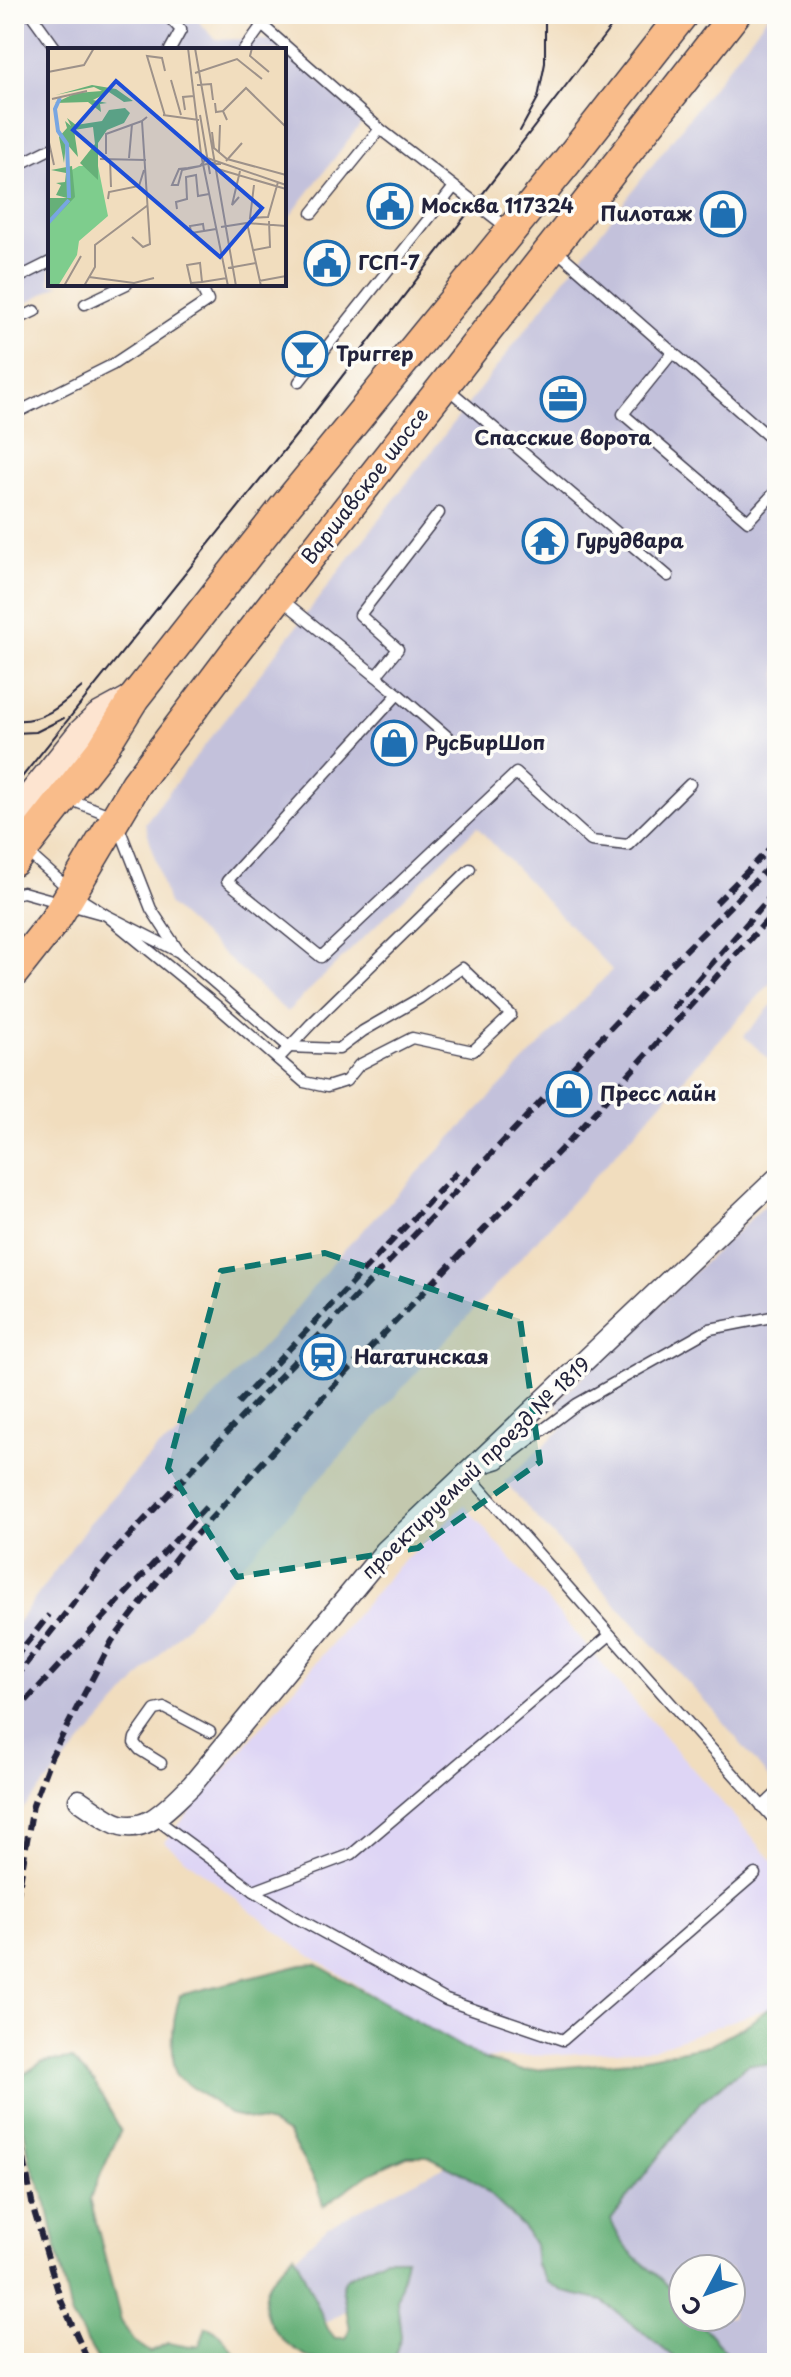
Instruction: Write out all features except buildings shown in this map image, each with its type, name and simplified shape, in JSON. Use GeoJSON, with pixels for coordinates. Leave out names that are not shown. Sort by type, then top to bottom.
{"type":"FeatureCollection","features":[{"type":"Feature","properties":{"kind":"main road"},"geometry":{"type":"LineString","coordinates":[[17,850],[39,790],[103,748],[134,698],[287,504],[566,163],[683,14]]}},
{"type":"Feature","properties":{"kind":"main road","name":"Варшавское шоссе"},"geometry":{"type":"LineString","coordinates":[[14,972],[55,920],[136,784],[279,596],[735,14]]}},
{"type":"Feature","properties":{"kind":"street"},"geometry":{"type":"LineString","coordinates":[[14,818],[39,790]]}},
{"type":"Feature","properties":{"kind":"street","name":"проектируемый проезд № 1819"},"geometry":{"type":"LineString","coordinates":[[156,1819],[191,1786],[385,1551],[777,1178]]}},
{"type":"Feature","properties":{"kind":"street"},"geometry":{"type":"LineString","coordinates":[[79,1800],[113,1823],[139,1826],[156,1819]]}},
{"type":"Feature","properties":{"kind":"lane"},"geometry":{"type":"LineString","coordinates":[[31,14],[56,48]]}},
{"type":"Feature","properties":{"kind":"lane"},"geometry":{"type":"LineString","coordinates":[[166,14],[181,30],[171,48]]}},
{"type":"Feature","properties":{"kind":"lane"},"geometry":{"type":"LineString","coordinates":[[245,48],[255,17],[380,129],[510,230]]}},
{"type":"Feature","properties":{"kind":"lane"},"geometry":{"type":"LineString","coordinates":[[312,213],[380,129]]}},
{"type":"Feature","properties":{"kind":"lane"},"geometry":{"type":"LineString","coordinates":[[14,167],[48,150]]}},
{"type":"Feature","properties":{"kind":"lane"},"geometry":{"type":"LineString","coordinates":[[299,382],[454,187]]}},
{"type":"Feature","properties":{"kind":"lane"},"geometry":{"type":"LineString","coordinates":[[553,248],[777,444]]}},
{"type":"Feature","properties":{"kind":"lane"},"geometry":{"type":"LineString","coordinates":[[14,280],[48,263]]}},
{"type":"Feature","properties":{"kind":"lane"},"geometry":{"type":"LineString","coordinates":[[85,304],[123,286]]}},
{"type":"Feature","properties":{"kind":"lane"},"geometry":{"type":"LineString","coordinates":[[14,414],[112,365],[208,301],[201,286]]}},
{"type":"Feature","properties":{"kind":"lane"},"geometry":{"type":"LineString","coordinates":[[14,321],[35,311]]}},
{"type":"Feature","properties":{"kind":"lane"},"geometry":{"type":"LineString","coordinates":[[673,352],[623,414],[748,521],[777,490]]}},
{"type":"Feature","properties":{"kind":"lane"},"geometry":{"type":"LineString","coordinates":[[445,385],[668,576]]}},
{"type":"Feature","properties":{"kind":"lane"},"geometry":{"type":"LineString","coordinates":[[376,676],[398,649],[360,615],[439,513]]}},
{"type":"Feature","properties":{"kind":"lane"},"geometry":{"type":"LineString","coordinates":[[279,596],[456,744]]}},
{"type":"Feature","properties":{"kind":"lane"},"geometry":{"type":"LineString","coordinates":[[398,694],[227,881],[321,957],[516,773],[591,841],[628,845],[690,784]]}},
{"type":"Feature","properties":{"kind":"lane"},"geometry":{"type":"LineString","coordinates":[[39,790],[115,817],[151,909],[179,952]]}},
{"type":"Feature","properties":{"kind":"lane"},"geometry":{"type":"LineString","coordinates":[[17,850],[68,897],[106,915],[179,952],[289,1047],[339,1049],[462,968],[511,1015],[473,1051],[412,1038],[359,1065],[346,1081],[327,1087],[304,1082],[106,915]]}},
{"type":"Feature","properties":{"kind":"lane"},"geometry":{"type":"LineString","coordinates":[[278,1059],[470,869]]}},
{"type":"Feature","properties":{"kind":"lane"},"geometry":{"type":"LineString","coordinates":[[14,894],[23,892],[68,897]]}},
{"type":"Feature","properties":{"kind":"lane"},"geometry":{"type":"LineString","coordinates":[[777,1316],[710,1329],[577,1404],[499,1463],[467,1473],[777,1823]]}},
{"type":"Feature","properties":{"kind":"lane"},"geometry":{"type":"LineString","coordinates":[[254,1891],[352,1854],[610,1635]]}},
{"type":"Feature","properties":{"kind":"lane"},"geometry":{"type":"LineString","coordinates":[[161,1763],[134,1743],[155,1710],[165,1708],[210,1732]]}},
{"type":"Feature","properties":{"kind":"lane"},"geometry":{"type":"LineString","coordinates":[[762,1807],[777,1793]]}},
{"type":"Feature","properties":{"kind":"lane"},"geometry":{"type":"LineString","coordinates":[[156,1819],[254,1891],[297,1918],[446,2000],[563,2040],[755,1874]]}},
{"type":"Feature","properties":{"kind":"highlighted area"},"geometry":{"type":"Polygon","coordinates":[[[325,1253],[520,1319],[540,1462],[418,1548],[237,1577],[168,1468],[221,1271],[325,1253]]]}},
{"type":"Feature","properties":{"kind":"shaded area"},"geometry":{"type":"Polygon","coordinates":[[[14,14],[192,14],[215,39],[275,40],[284,48],[48,48],[48,286],[57,286],[14,310],[14,14]]]}},
{"type":"Feature","properties":{"kind":"shaded area"},"geometry":{"type":"Polygon","coordinates":[[[769,14],[777,14],[777,976],[14,1819],[14,1628],[87,1526],[158,1447],[174,1439],[283,1325],[339,1255],[612,970],[477,827],[287,1012],[168,904],[145,823],[769,14]]]}},
{"type":"Feature","properties":{"kind":"shaded area"},"geometry":{"type":"Polygon","coordinates":[[[286,50],[363,121],[286,221],[286,50]]]}},
{"type":"Feature","properties":{"kind":"shaded area"},"geometry":{"type":"Polygon","coordinates":[[[777,999],[777,1067],[744,1036],[777,999]]]}},
{"type":"Feature","properties":{"kind":"shaded area"},"geometry":{"type":"Polygon","coordinates":[[[777,1194],[777,1788],[714,1711],[504,1482],[568,1423],[556,1402],[777,1194]]]}},
{"type":"Feature","properties":{"kind":"shaded area"},"geometry":{"type":"Polygon","coordinates":[[[464,1505],[777,1866],[777,2005],[653,2049],[474,2059],[297,1947],[164,1842],[395,1569],[464,1505]]]}},
{"type":"Feature","properties":{"kind":"shaded area"},"geometry":{"type":"Polygon","coordinates":[[[777,2051],[777,2363],[381,2363],[347,2310],[326,2322],[288,2264],[328,2226],[508,2133],[777,2051]]]}},
{"type":"Feature","properties":{"kind":"green space"},"geometry":{"type":"Polygon","coordinates":[[[316,1964],[481,2058],[523,2071],[630,2061],[709,2045],[748,2024],[777,2002],[777,2065],[749,2064],[700,2102],[611,2220],[629,2251],[667,2285],[667,2333],[709,2333],[727,2353],[745,2363],[681,2363],[603,2301],[564,2292],[547,2282],[536,2265],[534,2245],[523,2227],[480,2185],[428,2156],[407,2156],[370,2173],[323,2206],[318,2186],[288,2134],[271,2124],[230,2114],[176,2076],[173,2035],[180,1995],[316,1964]]]}},
{"type":"Feature","properties":{"kind":"green space"},"geometry":{"type":"Polygon","coordinates":[[[71,2059],[94,2082],[121,2130],[90,2198],[121,2321],[134,2341],[150,2352],[168,2343],[190,2347],[200,2345],[206,2327],[218,2333],[245,2363],[100,2363],[71,2315],[47,2204],[30,2161],[18,2098],[24,2074],[42,2062],[71,2059]]]}},
{"type":"Feature","properties":{"kind":"green space"},"geometry":{"type":"Polygon","coordinates":[[[294,2253],[335,2338],[345,2338],[350,2329],[342,2287],[346,2278],[385,2258],[406,2258],[397,2300],[401,2337],[392,2363],[338,2364],[317,2360],[291,2347],[280,2337],[266,2314],[264,2301],[269,2283],[294,2253]]]}},
{"type":"Feature","properties":{"kind":"tram line"},"geometry":{"type":"LineString","coordinates":[[520,131],[538,98],[545,63],[545,14]]}},
{"type":"Feature","properties":{"kind":"tram line"},"geometry":{"type":"LineString","coordinates":[[14,787],[310,418],[621,14]]}},
{"type":"Feature","properties":{"kind":"tram line"},"geometry":{"type":"LineString","coordinates":[[14,720],[43,716],[82,687]]}},
{"type":"Feature","properties":{"kind":"tram line"},"geometry":{"type":"LineString","coordinates":[[14,733],[36,732],[64,718]]}},
{"type":"Feature","properties":{"kind":"railway"},"geometry":{"type":"LineString","coordinates":[[716,903],[777,841]]}},
{"type":"Feature","properties":{"kind":"railway"},"geometry":{"type":"LineString","coordinates":[[14,1679],[112,1554],[656,980],[777,859]]}},
{"type":"Feature","properties":{"kind":"railway"},"geometry":{"type":"LineString","coordinates":[[672,1009],[777,889]]}},
{"type":"Feature","properties":{"kind":"railway"},"geometry":{"type":"LineString","coordinates":[[14,1918],[33,1805],[51,1757],[112,1641],[181,1551],[323,1397],[569,1141],[777,909]]}},
{"type":"Feature","properties":{"kind":"railway"},"geometry":{"type":"LineString","coordinates":[[238,1403],[461,1168]]}},
{"type":"Feature","properties":{"kind":"railway"},"geometry":{"type":"LineString","coordinates":[[14,1714],[207,1506]]}},
{"type":"Feature","properties":{"kind":"railway"},"geometry":{"type":"LineString","coordinates":[[14,1659],[49,1615]]}},
{"type":"Feature","properties":{"kind":"railway"},"geometry":{"type":"LineString","coordinates":[[14,2088],[33,2208],[60,2298],[89,2363]]}},
{"type":"Feature","properties":{"kind":"place","name":"Москва 117324"},"geometry":{"type":"Point","coordinates":[390,206]}},
{"type":"Feature","properties":{"kind":"place","name":"Пилотаж"},"geometry":{"type":"Point","coordinates":[723,214]}},
{"type":"Feature","properties":{"kind":"place","name":"ГСП-7"},"geometry":{"type":"Point","coordinates":[327,263]}},
{"type":"Feature","properties":{"kind":"place","name":"Триггер"},"geometry":{"type":"Point","coordinates":[305,354]}},
{"type":"Feature","properties":{"kind":"place","name":"Спасские ворота"},"geometry":{"type":"Point","coordinates":[563,399]}},
{"type":"Feature","properties":{"kind":"place","name":"Гурудвара"},"geometry":{"type":"Point","coordinates":[545,541]}},
{"type":"Feature","properties":{"kind":"place","name":"РусБирШоп"},"geometry":{"type":"Point","coordinates":[394,743]}},
{"type":"Feature","properties":{"kind":"place","name":"Пресс лайн"},"geometry":{"type":"Point","coordinates":[569,1094]}},
{"type":"Feature","properties":{"kind":"place","name":"Нагатинская"},"geometry":{"type":"Point","coordinates":[323,1357]}}]}
